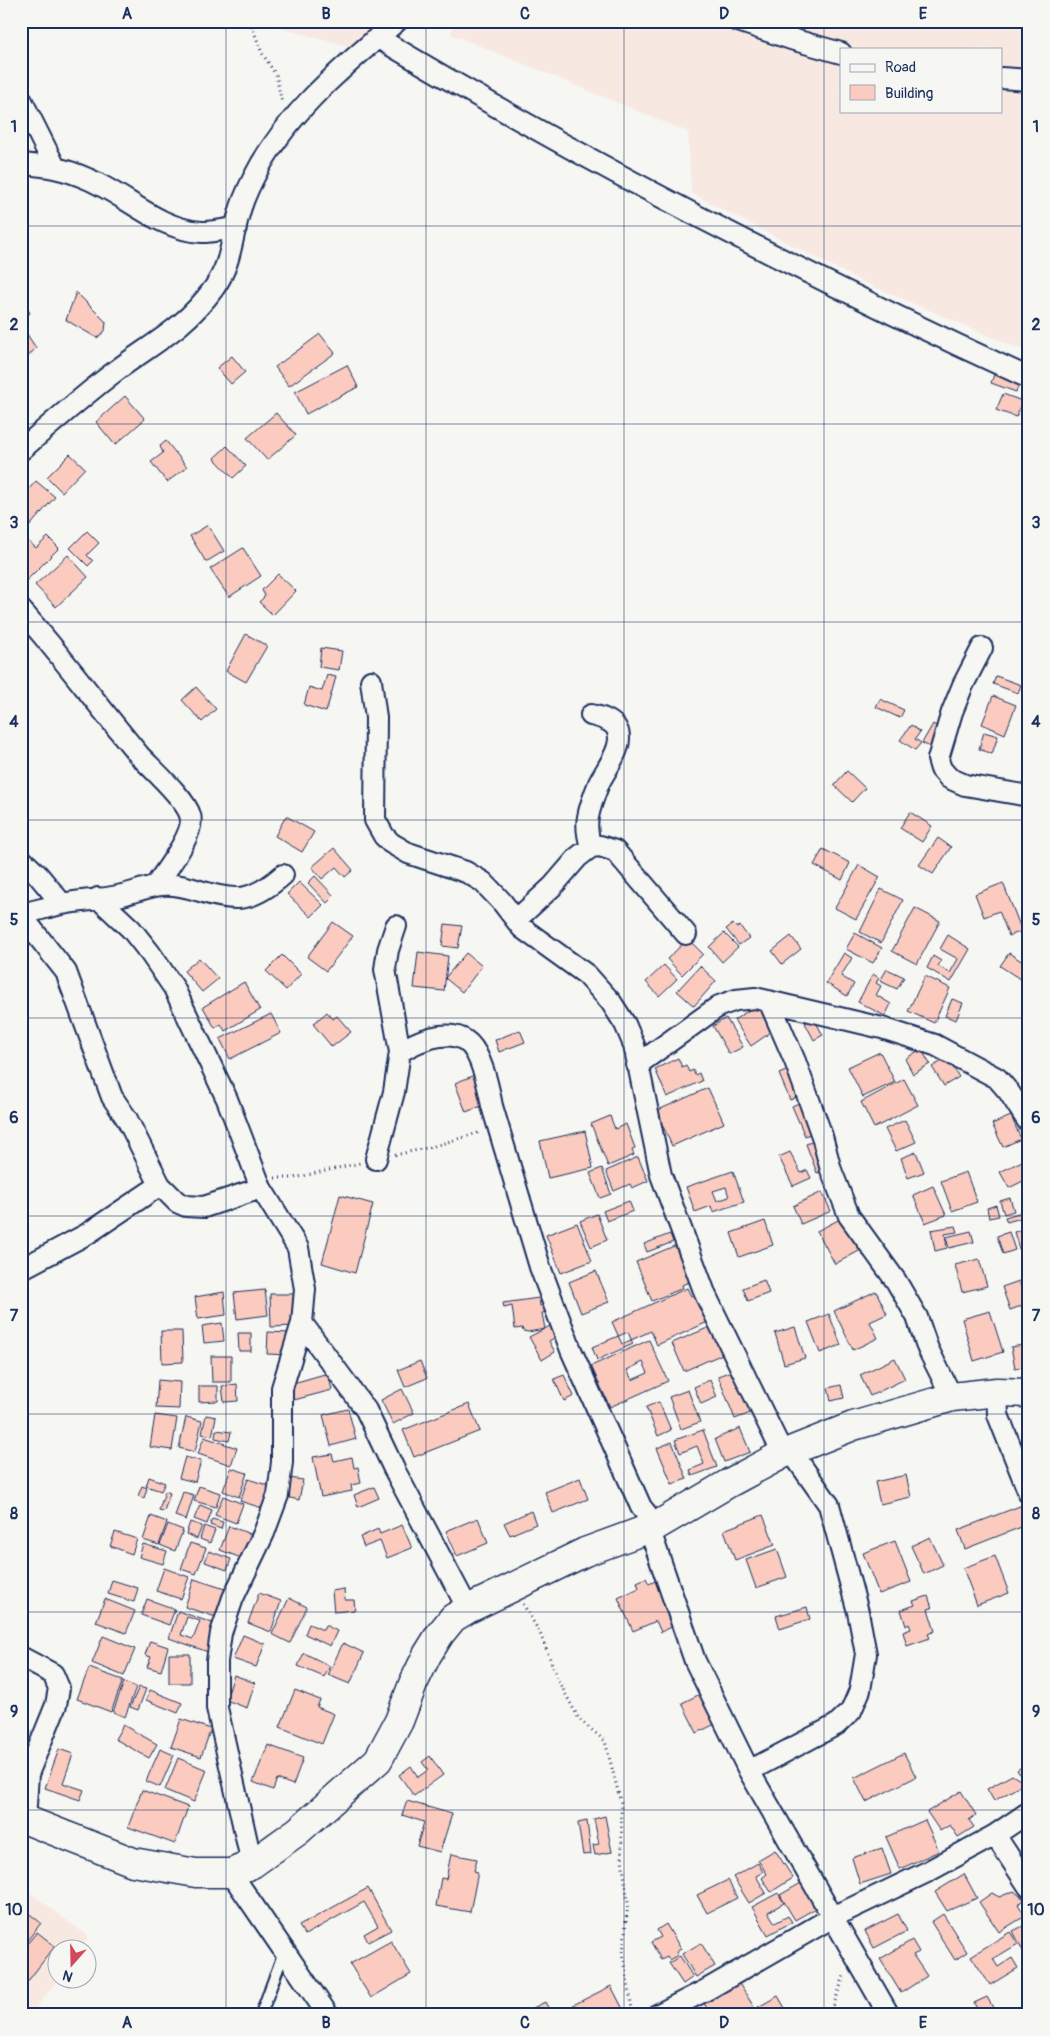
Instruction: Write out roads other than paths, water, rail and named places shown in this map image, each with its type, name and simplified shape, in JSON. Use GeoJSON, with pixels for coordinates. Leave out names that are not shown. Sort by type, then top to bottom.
{"type":"FeatureCollection","features":[{"type":"Feature","properties":{"kind":"street"},"geometry":{"type":"LineString","coordinates":[[21,450],[116,371],[168,336],[196,311],[216,286],[229,262],[239,213],[253,179],[271,148],[330,78],[398,21]]}},
{"type":"Feature","properties":{"kind":"street"},"geometry":{"type":"LineString","coordinates":[[748,23],[840,53]]}},
{"type":"Feature","properties":{"kind":"street"},"geometry":{"type":"LineString","coordinates":[[378,38],[475,95],[776,256],[1029,378]]}},
{"type":"Feature","properties":{"kind":"street"},"geometry":{"type":"LineString","coordinates":[[1002,78],[1029,80]]}},
{"type":"Feature","properties":{"kind":"street"},"geometry":{"type":"LineString","coordinates":[[21,99],[55,167]]}},
{"type":"Feature","properties":{"kind":"street"},"geometry":{"type":"LineString","coordinates":[[21,164],[55,167],[89,179],[135,204],[157,219],[184,228],[202,232],[236,228]]}},
{"type":"Feature","properties":{"kind":"street"},"geometry":{"type":"LineString","coordinates":[[21,610],[135,750],[179,798],[190,815],[191,826],[184,842],[156,886]]}},
{"type":"Feature","properties":{"kind":"street"},"geometry":{"type":"LineString","coordinates":[[982,648],[959,694],[938,759],[941,769],[949,778],[965,785],[1029,796]]}},
{"type":"Feature","properties":{"kind":"street"},"geometry":{"type":"LineString","coordinates":[[372,681],[376,718],[375,820],[384,836],[391,843],[408,853],[466,872],[483,882],[522,928],[586,975],[611,1002],[625,1024],[634,1045],[661,1175],[706,1296],[726,1340],[787,1453],[829,1505],[858,1612],[866,1654],[860,1690],[851,1711],[836,1725],[750,1771]]}},
{"type":"Feature","properties":{"kind":"street"},"geometry":{"type":"LineString","coordinates":[[591,715],[606,720],[615,726],[619,743],[610,765],[600,782],[588,816],[587,832],[591,847]]}},
{"type":"Feature","properties":{"kind":"street"},"geometry":{"type":"LineString","coordinates":[[516,920],[553,886],[578,857],[591,847],[600,846],[615,850],[686,934]]}},
{"type":"Feature","properties":{"kind":"street"},"geometry":{"type":"LineString","coordinates":[[21,859],[38,875],[62,904]]}},
{"type":"Feature","properties":{"kind":"street"},"geometry":{"type":"LineString","coordinates":[[261,1188],[204,1207],[186,1206],[176,1202],[160,1185],[127,1119],[112,1097],[66,972],[21,914],[62,904],[122,895],[156,886],[177,884],[211,895],[244,898],[254,896],[283,875]]}},
{"type":"Feature","properties":{"kind":"street"},"geometry":{"type":"LineString","coordinates":[[98,898],[131,929],[174,988],[227,1099],[261,1188],[298,1248],[305,1289],[302,1323],[282,1388],[282,1462],[278,1496],[264,1533],[233,1598],[221,1633],[217,1661],[217,1708],[242,1868],[284,1952],[328,2015]]}},
{"type":"Feature","properties":{"kind":"street"},"geometry":{"type":"LineString","coordinates":[[376,1159],[394,1092],[400,1052],[385,970],[388,950],[396,926]]}},
{"type":"Feature","properties":{"kind":"street"},"geometry":{"type":"LineString","coordinates":[[637,1065],[719,1006],[736,1000],[755,998],[882,1028],[935,1045],[997,1078],[1009,1092],[1029,1123]]}},
{"type":"Feature","properties":{"kind":"street"},"geometry":{"type":"LineString","coordinates":[[769,1001],[795,1061],[822,1136],[831,1170],[849,1216],[896,1281],[917,1318],[928,1349],[952,1398]]}},
{"type":"Feature","properties":{"kind":"street"},"geometry":{"type":"LineString","coordinates":[[400,1052],[412,1044],[447,1035],[466,1041],[476,1054],[488,1087],[540,1267],[571,1350],[641,1507],[652,1527],[695,1661],[750,1771],[889,2015]]}},
{"type":"Feature","properties":{"kind":"street"},"geometry":{"type":"LineString","coordinates":[[21,1269],[87,1234],[160,1185]]}},
{"type":"Feature","properties":{"kind":"street"},"geometry":{"type":"LineString","coordinates":[[302,1323],[366,1410],[394,1469],[468,1609]]}},
{"type":"Feature","properties":{"kind":"street"},"geometry":{"type":"LineString","coordinates":[[996,1392],[998,1415],[1029,1493]]}},
{"type":"Feature","properties":{"kind":"street"},"geometry":{"type":"LineString","coordinates":[[21,1657],[52,1674],[59,1688],[56,1705],[28,1774],[23,1819],[133,1862],[196,1872],[242,1868],[298,1831],[378,1760],[399,1721],[413,1684],[427,1655],[453,1618],[494,1595],[517,1586],[585,1552],[652,1527],[729,1483],[787,1453],[852,1426],[952,1398],[996,1392],[1029,1393]]}},
{"type":"Feature","properties":{"kind":"street"},"geometry":{"type":"LineString","coordinates":[[657,2015],[708,1989],[833,1917],[928,1872],[995,1835],[1029,1812]]}},
{"type":"Feature","properties":{"kind":"street"},"geometry":{"type":"LineString","coordinates":[[995,1835],[1029,1887]]}},
{"type":"Feature","properties":{"kind":"lane"},"geometry":{"type":"LineString","coordinates":[[262,2015],[284,1952]]}}]}
